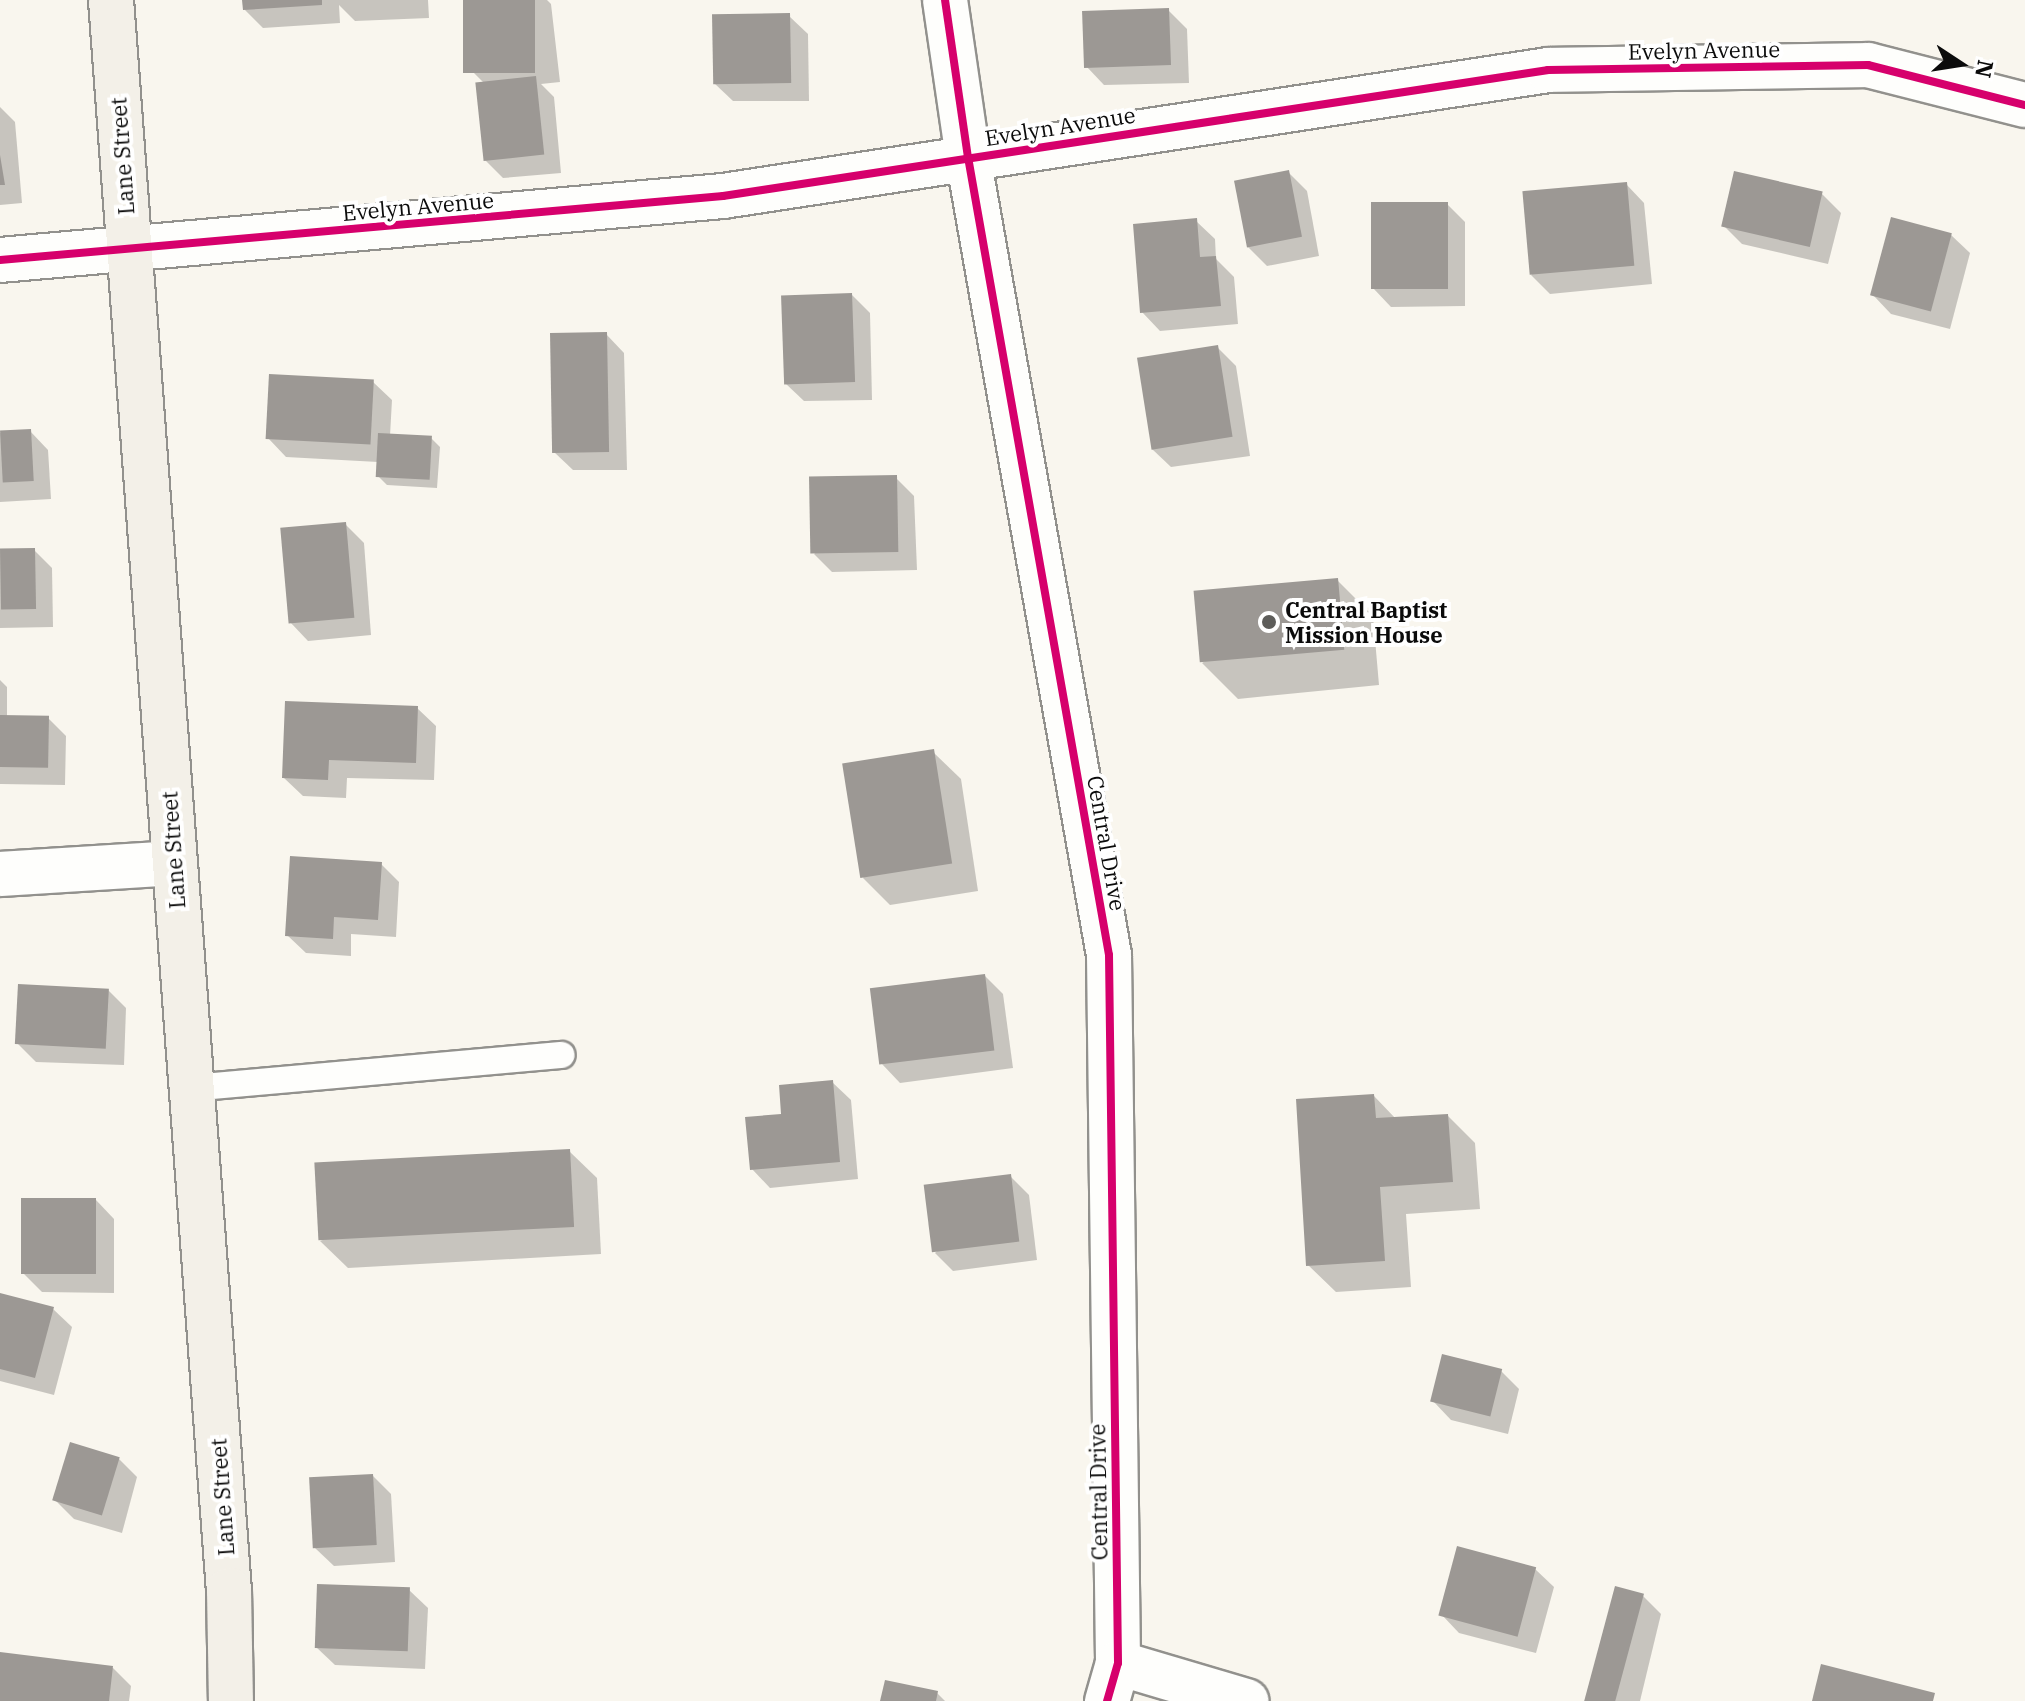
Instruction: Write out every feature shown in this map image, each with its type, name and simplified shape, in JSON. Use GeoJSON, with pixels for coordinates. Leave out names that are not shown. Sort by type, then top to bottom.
{"type":"FeatureCollection","features":[{"type":"Feature","properties":{"kind":"main road","name":"Lane Street"},"geometry":{"type":"LineString","coordinates":[[111,0],[229,1590],[231,1701]]}},
{"type":"Feature","properties":{"kind":"street","name":"Central Drive"},"geometry":{"type":"LineString","coordinates":[[945,0],[968,157],[1109,955],[1113,1682]]}},
{"type":"Feature","properties":{"kind":"street","name":"Evelyn Avenue"},"geometry":{"type":"LineString","coordinates":[[0,260],[129,251],[723,196],[1548,70],[1868,65],[2025,105]]}},
{"type":"Feature","properties":{"kind":"street"},"geometry":{"type":"LineString","coordinates":[[0,874],[174,863]]}},
{"type":"Feature","properties":{"kind":"street"},"geometry":{"type":"LineString","coordinates":[[1113,1682],[1246,1701]]}},
{"type":"Feature","properties":{"kind":"lane"},"geometry":{"type":"LineString","coordinates":[[191,1088],[562,1055]]}},
{"type":"Feature","properties":{"kind":"building"},"geometry":{"type":"Polygon","coordinates":[[[242,0],[322,0],[322,5],[243,10],[242,0]]]}},
{"type":"Feature","properties":{"kind":"building"},"geometry":{"type":"Polygon","coordinates":[[[463,0],[535,0],[535,73],[463,73],[463,0]]]}},
{"type":"Feature","properties":{"kind":"building"},"geometry":{"type":"Polygon","coordinates":[[[1169,8],[1171,65],[1084,68],[1082,11],[1169,8]]]}},
{"type":"Feature","properties":{"kind":"building"},"geometry":{"type":"Polygon","coordinates":[[[790,13],[791,83],[713,84],[712,14],[790,13]]]}},
{"type":"Feature","properties":{"kind":"building"},"geometry":{"type":"Polygon","coordinates":[[[536,76],[544,155],[484,161],[475,82],[536,76]]]}},
{"type":"Feature","properties":{"kind":"building"},"geometry":{"type":"Polygon","coordinates":[[[0,155],[5,185],[0,185],[0,155]]]}},
{"type":"Feature","properties":{"kind":"building"},"geometry":{"type":"Polygon","coordinates":[[[1289,170],[1302,237],[1247,247],[1234,181],[1289,170]]]}},
{"type":"Feature","properties":{"kind":"building"},"geometry":{"type":"Polygon","coordinates":[[[1734,171],[1823,191],[1810,247],[1721,227],[1734,171]]]}},
{"type":"Feature","properties":{"kind":"building"},"geometry":{"type":"Polygon","coordinates":[[[1627,182],[1634,266],[1530,275],[1522,191],[1627,182]]]}},
{"type":"Feature","properties":{"kind":"building"},"geometry":{"type":"Polygon","coordinates":[[[1371,202],[1448,202],[1448,289],[1371,289],[1371,202]]]}},
{"type":"Feature","properties":{"kind":"building"},"geometry":{"type":"Polygon","coordinates":[[[1891,217],[1952,233],[1931,312],[1870,295],[1891,217]]]}},
{"type":"Feature","properties":{"kind":"building"},"geometry":{"type":"Polygon","coordinates":[[[1197,218],[1200,257],[1216,256],[1221,306],[1140,313],[1133,224],[1197,218]]]}},
{"type":"Feature","properties":{"kind":"building"},"geometry":{"type":"Polygon","coordinates":[[[852,293],[855,382],[784,384],[781,295],[852,293]]]}},
{"type":"Feature","properties":{"kind":"building"},"geometry":{"type":"Polygon","coordinates":[[[607,332],[609,452],[552,453],[550,333],[607,332]]]}},
{"type":"Feature","properties":{"kind":"building"},"geometry":{"type":"Polygon","coordinates":[[[1218,345],[1233,437],[1152,450],[1137,358],[1218,345]]]}},
{"type":"Feature","properties":{"kind":"building"},"geometry":{"type":"Polygon","coordinates":[[[269,374],[374,379],[370,444],[266,439],[269,374]]]}},
{"type":"Feature","properties":{"kind":"building"},"geometry":{"type":"Polygon","coordinates":[[[31,429],[34,481],[3,483],[0,431],[31,429]]]}},
{"type":"Feature","properties":{"kind":"building"},"geometry":{"type":"Polygon","coordinates":[[[378,433],[432,436],[430,480],[376,477],[378,433]]]}},
{"type":"Feature","properties":{"kind":"building"},"geometry":{"type":"Polygon","coordinates":[[[897,475],[898,552],[810,554],[809,477],[897,475]]]}},
{"type":"Feature","properties":{"kind":"building"},"geometry":{"type":"Polygon","coordinates":[[[346,522],[354,618],[289,623],[280,528],[346,522]]]}},
{"type":"Feature","properties":{"kind":"building"},"geometry":{"type":"Polygon","coordinates":[[[35,548],[36,609],[1,610],[0,549],[35,548]]]}},
{"type":"Feature","properties":{"kind":"building","name":"Central Baptist Mission House"},"geometry":{"type":"Polygon","coordinates":[[[1338,578],[1344,650],[1200,662],[1194,591],[1338,578]]]}},
{"type":"Feature","properties":{"kind":"building"},"geometry":{"type":"Polygon","coordinates":[[[285,701],[418,706],[416,763],[329,760],[328,780],[282,778],[285,701]]]}},
{"type":"Feature","properties":{"kind":"building"},"geometry":{"type":"Polygon","coordinates":[[[0,715],[49,716],[48,768],[0,767],[0,715]]]}},
{"type":"Feature","properties":{"kind":"building"},"geometry":{"type":"Polygon","coordinates":[[[934,749],[952,864],[860,878],[842,764],[934,749]]]}},
{"type":"Feature","properties":{"kind":"building"},"geometry":{"type":"Polygon","coordinates":[[[290,856],[382,862],[378,920],[334,917],[333,939],[285,936],[290,856]]]}},
{"type":"Feature","properties":{"kind":"building"},"geometry":{"type":"Polygon","coordinates":[[[985,974],[994,1050],[879,1065],[870,988],[985,974]]]}},
{"type":"Feature","properties":{"kind":"building"},"geometry":{"type":"Polygon","coordinates":[[[18,984],[109,989],[106,1049],[15,1044],[18,984]]]}},
{"type":"Feature","properties":{"kind":"building"},"geometry":{"type":"Polygon","coordinates":[[[833,1080],[840,1162],[750,1170],[745,1117],[781,1114],[779,1085],[833,1080]]]}},
{"type":"Feature","properties":{"kind":"building"},"geometry":{"type":"Polygon","coordinates":[[[1374,1094],[1376,1118],[1448,1114],[1453,1182],[1380,1187],[1385,1261],[1306,1266],[1296,1099],[1374,1094]]]}},
{"type":"Feature","properties":{"kind":"building"},"geometry":{"type":"Polygon","coordinates":[[[570,1149],[574,1227],[318,1240],[314,1162],[570,1149]]]}},
{"type":"Feature","properties":{"kind":"building"},"geometry":{"type":"Polygon","coordinates":[[[1011,1174],[1019,1241],[932,1252],[924,1185],[1011,1174]]]}},
{"type":"Feature","properties":{"kind":"building"},"geometry":{"type":"Polygon","coordinates":[[[21,1198],[96,1198],[96,1274],[21,1274],[21,1198]]]}},
{"type":"Feature","properties":{"kind":"building"},"geometry":{"type":"Polygon","coordinates":[[[0,1293],[54,1307],[35,1378],[0,1369],[0,1293]]]}},
{"type":"Feature","properties":{"kind":"building"},"geometry":{"type":"Polygon","coordinates":[[[1442,1354],[1502,1369],[1490,1417],[1430,1402],[1442,1354]]]}},
{"type":"Feature","properties":{"kind":"building"},"geometry":{"type":"Polygon","coordinates":[[[70,1442],[120,1457],[102,1516],[52,1500],[70,1442]]]}},
{"type":"Feature","properties":{"kind":"building"},"geometry":{"type":"Polygon","coordinates":[[[373,1474],[377,1545],[313,1548],[309,1477],[373,1474]]]}},
{"type":"Feature","properties":{"kind":"building"},"geometry":{"type":"Polygon","coordinates":[[[1457,1546],[1536,1567],[1518,1637],[1438,1616],[1457,1546]]]}},
{"type":"Feature","properties":{"kind":"building"},"geometry":{"type":"Polygon","coordinates":[[[317,1584],[410,1587],[408,1651],[315,1648],[317,1584]]]}},
{"type":"Feature","properties":{"kind":"building"},"geometry":{"type":"Polygon","coordinates":[[[1615,1586],[1644,1594],[1615,1701],[1584,1701],[1615,1586]]]}},
{"type":"Feature","properties":{"kind":"building"},"geometry":{"type":"Polygon","coordinates":[[[0,1652],[113,1666],[109,1701],[0,1701],[0,1652]]]}},
{"type":"Feature","properties":{"kind":"building"},"geometry":{"type":"Polygon","coordinates":[[[1821,1664],[1935,1693],[1933,1701],[1812,1701],[1821,1664]]]}},
{"type":"Feature","properties":{"kind":"building"},"geometry":{"type":"Polygon","coordinates":[[[885,1680],[938,1691],[936,1701],[880,1701],[885,1680]]]}},
{"type":"Feature","properties":{"kind":"cycle path"},"geometry":{"type":"LineString","coordinates":[[945,0],[968,157],[1109,955],[1118,1663],[1107,1701]]}},
{"type":"Feature","properties":{"kind":"cycle path"},"geometry":{"type":"LineString","coordinates":[[0,260],[723,196],[1548,70],[1868,65],[2025,105]]}},
{"type":"Feature","properties":{"kind":"place","name":"Central Baptist Mission House"},"geometry":{"type":"Point","coordinates":[1269,622]}}]}
